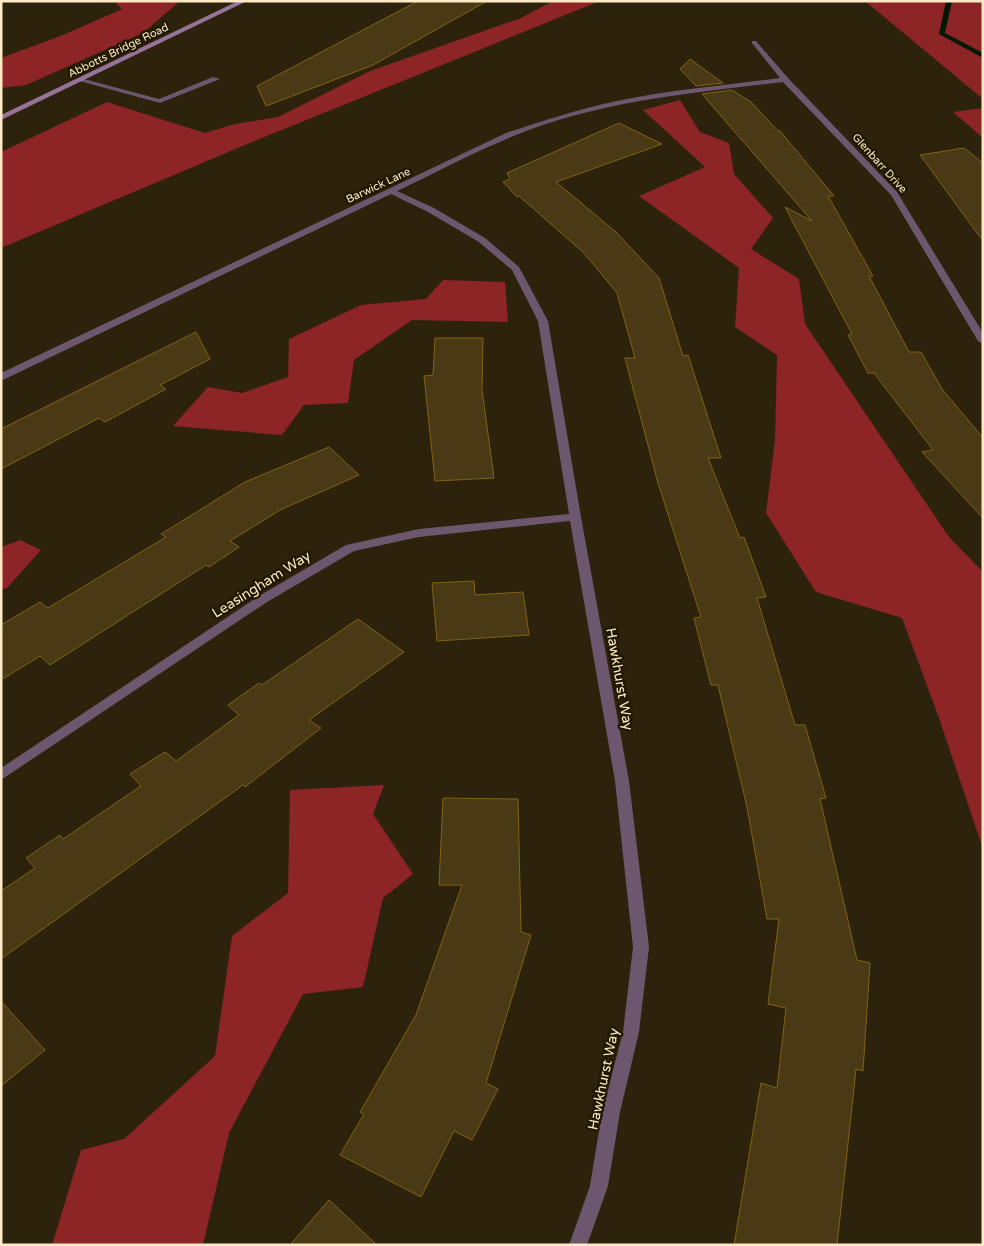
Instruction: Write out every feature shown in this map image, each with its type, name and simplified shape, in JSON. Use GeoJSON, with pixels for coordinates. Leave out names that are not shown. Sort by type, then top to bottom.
{"type":"FeatureCollection","features":[{"type":"Feature","properties":{"kind":"main road","name":"Abbotts Bridge Road"},"geometry":{"type":"LineString","coordinates":[[1,118],[244,1]]}},
{"type":"Feature","properties":{"kind":"street","name":"Glenbarr Drive"},"geometry":{"type":"LineString","coordinates":[[754,42],[785,80],[894,194],[983,341]]}},
{"type":"Feature","properties":{"kind":"street"},"geometry":{"type":"LineString","coordinates":[[80,80],[160,101],[216,79]]}},
{"type":"Feature","properties":{"kind":"street","name":"Barwick Lane"},"geometry":{"type":"LineString","coordinates":[[1,377],[509,135],[564,116],[682,92],[785,80]]}},
{"type":"Feature","properties":{"kind":"street","name":"Hawkhurst Way"},"geometry":{"type":"LineString","coordinates":[[390,191],[431,210],[482,240],[516,269],[543,321],[575,517],[622,780],[640,947],[631,1032],[612,1112],[599,1186],[578,1245]]}},
{"type":"Feature","properties":{"kind":"street","name":"Leasingham Way"},"geometry":{"type":"LineString","coordinates":[[1,775],[263,599],[350,548],[419,533],[575,517]]}},
{"type":"Feature","properties":{"kind":"shaded area"},"geometry":{"type":"Polygon","coordinates":[[[114,1],[180,1],[143,33],[26,85],[1,88],[1,58],[63,35],[122,9],[114,1]]]}},
{"type":"Feature","properties":{"kind":"shaded area"},"geometry":{"type":"Polygon","coordinates":[[[553,1],[600,1],[245,145],[1,248],[1,152],[107,102],[205,133],[235,124],[278,117],[370,71],[521,18],[553,1]]]}},
{"type":"Feature","properties":{"kind":"shaded area"},"geometry":{"type":"Polygon","coordinates":[[[865,1],[983,1],[983,99],[865,1]]]}},
{"type":"Feature","properties":{"kind":"shaded area"},"geometry":{"type":"Polygon","coordinates":[[[680,100],[700,132],[729,143],[734,174],[773,218],[751,249],[799,279],[805,324],[949,537],[983,572],[983,849],[939,718],[902,618],[816,592],[766,513],[775,440],[777,355],[735,327],[739,268],[639,196],[705,167],[643,110],[680,100]]]}},
{"type":"Feature","properties":{"kind":"shaded area"},"geometry":{"type":"Polygon","coordinates":[[[983,108],[983,138],[953,112],[983,108]]]}},
{"type":"Feature","properties":{"kind":"shaded area"},"geometry":{"type":"Polygon","coordinates":[[[443,280],[505,282],[508,322],[412,320],[354,360],[348,403],[304,405],[282,435],[173,426],[208,387],[242,393],[288,377],[289,339],[361,305],[426,299],[443,280]]]}},
{"type":"Feature","properties":{"kind":"shaded area"},"geometry":{"type":"Polygon","coordinates":[[[20,540],[41,550],[7,588],[1,590],[1,547],[20,540]]]}},
{"type":"Feature","properties":{"kind":"shaded area"},"geometry":{"type":"Polygon","coordinates":[[[384,785],[373,814],[413,874],[383,898],[363,987],[303,994],[229,1133],[203,1245],[52,1245],[81,1150],[124,1139],[215,1056],[232,936],[288,893],[290,790],[384,785]]]}},
{"type":"Feature","properties":{"kind":"building"},"geometry":{"type":"Polygon","coordinates":[[[418,1],[487,1],[373,65],[266,106],[257,86],[418,1]]]}},
{"type":"Feature","properties":{"kind":"building"},"geometry":{"type":"Polygon","coordinates":[[[690,59],[723,83],[696,86],[680,69],[690,59]]]}},
{"type":"Feature","properties":{"kind":"building"},"geometry":{"type":"Polygon","coordinates":[[[732,90],[751,102],[780,131],[834,196],[828,196],[873,276],[869,276],[909,352],[921,352],[942,389],[983,438],[983,518],[922,452],[933,450],[874,373],[868,373],[848,335],[852,334],[785,207],[812,221],[702,94],[732,90]]]}},
{"type":"Feature","properties":{"kind":"building"},"geometry":{"type":"Polygon","coordinates":[[[619,123],[662,144],[556,182],[616,232],[659,278],[683,356],[688,355],[721,458],[708,458],[740,538],[744,537],[766,597],[757,598],[795,725],[805,725],[826,798],[820,799],[857,960],[870,963],[863,1071],[856,1069],[837,1245],[734,1245],[761,1083],[777,1088],[786,1008],[768,1004],[779,919],[767,919],[747,807],[718,685],[711,685],[694,618],[701,617],[658,483],[625,358],[635,358],[617,293],[584,253],[519,196],[517,197],[503,182],[510,179],[507,173],[619,123]]]}},
{"type":"Feature","properties":{"kind":"building"},"geometry":{"type":"Polygon","coordinates":[[[964,148],[983,163],[983,241],[920,155],[964,148]]]}},
{"type":"Feature","properties":{"kind":"building"},"geometry":{"type":"Polygon","coordinates":[[[196,332],[210,359],[160,385],[166,389],[105,422],[99,418],[1,469],[1,429],[196,332]]]}},
{"type":"Feature","properties":{"kind":"building"},"geometry":{"type":"Polygon","coordinates":[[[435,338],[483,338],[482,390],[494,478],[435,481],[424,376],[433,375],[435,338]]]}},
{"type":"Feature","properties":{"kind":"building"},"geometry":{"type":"Polygon","coordinates":[[[329,447],[359,475],[280,510],[230,541],[239,547],[209,567],[206,565],[50,665],[40,656],[1,680],[1,625],[40,602],[48,608],[166,537],[161,534],[245,482],[329,447]]]}},
{"type":"Feature","properties":{"kind":"building"},"geometry":{"type":"Polygon","coordinates":[[[474,581],[475,595],[523,592],[529,635],[437,641],[432,583],[474,581]]]}},
{"type":"Feature","properties":{"kind":"building"},"geometry":{"type":"Polygon","coordinates":[[[358,619],[404,652],[309,720],[321,728],[245,787],[243,785],[1,959],[1,891],[35,868],[26,858],[60,835],[63,839],[141,786],[130,774],[165,752],[176,761],[239,715],[228,705],[259,683],[262,685],[358,619]]]}},
{"type":"Feature","properties":{"kind":"building"},"geometry":{"type":"Polygon","coordinates":[[[443,798],[518,799],[521,932],[531,935],[486,1083],[498,1089],[472,1140],[454,1131],[421,1197],[340,1155],[364,1114],[360,1112],[416,1015],[462,885],[439,885],[443,798]]]}},
{"type":"Feature","properties":{"kind":"building"},"geometry":{"type":"Polygon","coordinates":[[[1,1001],[45,1050],[1,1086],[1,1001]]]}},
{"type":"Feature","properties":{"kind":"building"},"geometry":{"type":"Polygon","coordinates":[[[329,1200],[377,1245],[290,1245],[329,1200]]]}},
{"type":"Feature","properties":{"kind":"waterway"},"geometry":{"type":"LineString","coordinates":[[949,1],[942,34],[983,56]]}}]}
